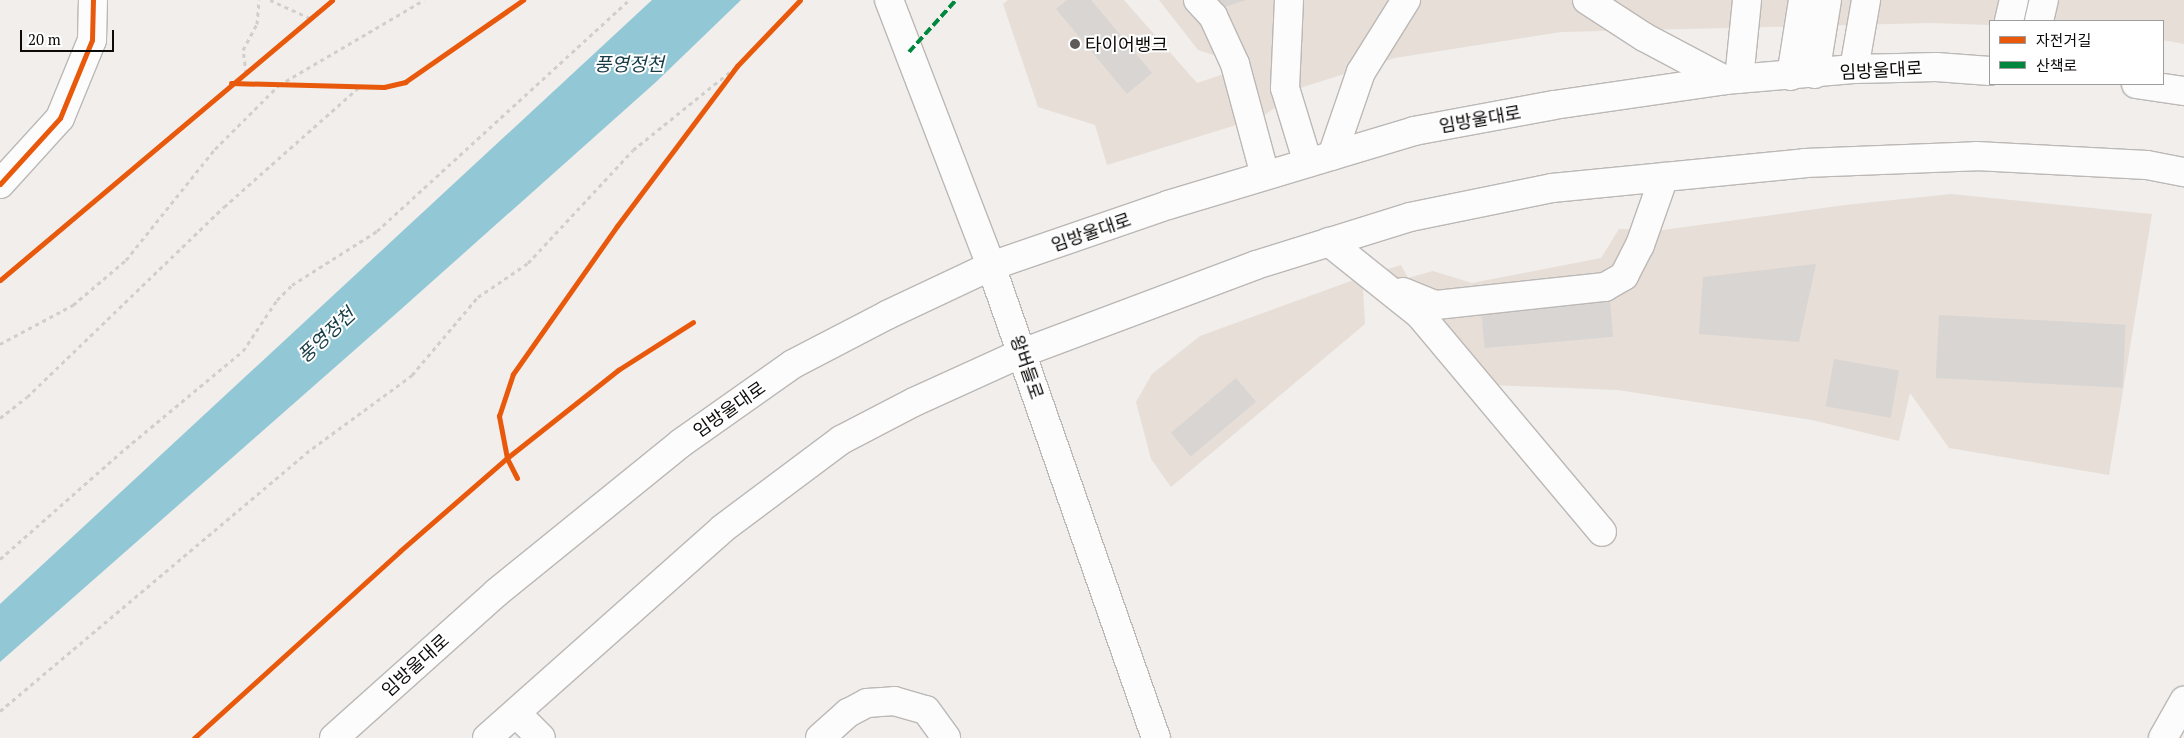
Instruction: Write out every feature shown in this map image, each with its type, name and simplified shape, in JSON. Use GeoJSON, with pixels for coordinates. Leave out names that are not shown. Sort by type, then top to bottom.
{"type":"FeatureCollection","features":[{"type":"Feature","properties":{"kind":"main road"},"geometry":{"type":"LineString","coordinates":[[0,184],[60,118],[92,40],[93,0]]}},
{"type":"Feature","properties":{"kind":"main road","name":"왕버들로"},"geometry":{"type":"LineString","coordinates":[[889,0],[991,266],[1156,738]]}},
{"type":"Feature","properties":{"kind":"main road"},"geometry":{"type":"LineString","coordinates":[[1198,0],[1213,16],[1235,64],[1265,175]]}},
{"type":"Feature","properties":{"kind":"main road"},"geometry":{"type":"LineString","coordinates":[[1289,0],[1285,88],[1320,159]]}},
{"type":"Feature","properties":{"kind":"main road"},"geometry":{"type":"LineString","coordinates":[[1320,159],[1361,72],[1406,0]]}},
{"type":"Feature","properties":{"kind":"main road"},"geometry":{"type":"LineString","coordinates":[[1586,0],[1644,37],[1732,80],[1747,0]]}},
{"type":"Feature","properties":{"kind":"main road"},"geometry":{"type":"LineString","coordinates":[[1803,0],[1803,75]]}},
{"type":"Feature","properties":{"kind":"main road"},"geometry":{"type":"LineString","coordinates":[[1803,75],[1828,0]]}},
{"type":"Feature","properties":{"kind":"main road"},"geometry":{"type":"LineString","coordinates":[[1854,69],[1866,0]]}},
{"type":"Feature","properties":{"kind":"main road"},"geometry":{"type":"LineString","coordinates":[[2009,20],[2014,0]]}},
{"type":"Feature","properties":{"kind":"main road"},"geometry":{"type":"LineString","coordinates":[[2039,20],[2044,0]]}},
{"type":"Feature","properties":{"kind":"main road","name":"임방울대로"},"geometry":{"type":"LineString","coordinates":[[334,738],[496,593],[681,443],[793,364],[887,315],[991,266],[1265,175],[1414,131],[1554,105],[1732,80],[1854,69],[1936,67],[1989,71]]}},
{"type":"Feature","properties":{"kind":"main road"},"geometry":{"type":"LineString","coordinates":[[2143,85],[2184,91]]}},
{"type":"Feature","properties":{"kind":"main road"},"geometry":{"type":"LineString","coordinates":[[487,738],[722,530],[841,440],[914,402],[1022,353],[1256,265],[1410,217],[1552,188],[1805,163],[1976,156],[2147,165],[2184,172]]}},
{"type":"Feature","properties":{"kind":"main road"},"geometry":{"type":"LineString","coordinates":[[1389,288],[1436,305],[1605,287],[1624,276],[1640,245],[1664,177]]}},
{"type":"Feature","properties":{"kind":"main road"},"geometry":{"type":"LineString","coordinates":[[1330,242],[1420,314],[1456,354],[1602,532]]}},
{"type":"Feature","properties":{"kind":"main road"},"geometry":{"type":"LineString","coordinates":[[820,738],[848,713],[867,703],[894,701],[926,710],[946,738]]}},
{"type":"Feature","properties":{"kind":"main road"},"geometry":{"type":"LineString","coordinates":[[2163,738],[2184,701]]}},
{"type":"Feature","properties":{"kind":"main road"},"geometry":{"type":"LineString","coordinates":[[516,713],[541,738]]}},
{"type":"Feature","properties":{"kind":"path"},"geometry":{"type":"LineString","coordinates":[[246,72],[243,50],[256,24],[260,0]]}},
{"type":"Feature","properties":{"kind":"path"},"geometry":{"type":"LineString","coordinates":[[270,0],[310,18]]}},
{"type":"Feature","properties":{"kind":"path"},"geometry":{"type":"LineString","coordinates":[[0,280],[231,83],[332,0]]}},
{"type":"Feature","properties":{"kind":"path"},"geometry":{"type":"LineString","coordinates":[[0,344],[73,305],[126,260],[215,149],[279,85],[424,0]]}},
{"type":"Feature","properties":{"kind":"path"},"geometry":{"type":"LineString","coordinates":[[0,559],[126,448],[243,352],[277,300],[292,285],[377,231],[629,0]]}},
{"type":"Feature","properties":{"kind":"path"},"geometry":{"type":"LineString","coordinates":[[0,711],[306,453],[412,375],[478,298],[528,263],[633,150],[744,60]]}},
{"type":"Feature","properties":{"kind":"path"},"geometry":{"type":"LineString","coordinates":[[719,90],[737,66]]}},
{"type":"Feature","properties":{"kind":"path"},"geometry":{"type":"LineString","coordinates":[[231,83],[240,84]]}},
{"type":"Feature","properties":{"kind":"path"},"geometry":{"type":"LineString","coordinates":[[269,85],[295,86]]}},
{"type":"Feature","properties":{"kind":"path"},"geometry":{"type":"LineString","coordinates":[[350,87],[367,87]]}},
{"type":"Feature","properties":{"kind":"path"},"geometry":{"type":"LineString","coordinates":[[0,418],[27,397],[224,207],[359,87]]}},
{"type":"Feature","properties":{"kind":"shaded area"},"geometry":{"type":"Polygon","coordinates":[[[1008,0],[1124,0],[1197,83],[1248,66],[1198,50],[1159,0],[2184,0],[2184,44],[2164,40],[2164,20],[1989,20],[1989,25],[1930,23],[1561,32],[1395,58],[1303,87],[1262,117],[1107,165],[1095,125],[1038,107],[1003,4],[1008,0]]]}},
{"type":"Feature","properties":{"kind":"shaded area"},"geometry":{"type":"Polygon","coordinates":[[[1951,194],[2152,214],[2109,475],[1949,448],[1910,393],[1899,441],[1812,420],[1618,390],[1489,385],[1473,396],[1396,310],[1363,288],[1365,324],[1171,487],[1151,459],[1136,402],[1152,374],[1200,336],[1359,278],[1401,265],[1408,278],[1433,271],[1472,283],[1601,258],[1619,229],[1663,230],[1845,205],[1951,194]]]}},
{"type":"Feature","properties":{"kind":"water","name":"풍영정천"},"geometry":{"type":"Polygon","coordinates":[[[652,0],[741,0],[656,82],[0,662],[0,604],[652,0]]]}},
{"type":"Feature","properties":{"kind":"building"},"geometry":{"type":"Polygon","coordinates":[[[1067,0],[1091,0],[1152,73],[1127,94],[1056,9],[1067,0]]]}},
{"type":"Feature","properties":{"kind":"building"},"geometry":{"type":"Polygon","coordinates":[[[1185,0],[1246,0],[1198,16],[1185,0]]]}},
{"type":"Feature","properties":{"kind":"building"},"geometry":{"type":"Polygon","coordinates":[[[1816,264],[1799,342],[1699,334],[1703,277],[1816,264]]]}},
{"type":"Feature","properties":{"kind":"building"},"geometry":{"type":"Polygon","coordinates":[[[1610,301],[1613,337],[1485,348],[1481,312],[1610,301]]]}},
{"type":"Feature","properties":{"kind":"building"},"geometry":{"type":"Polygon","coordinates":[[[1939,315],[2126,325],[2122,388],[1936,378],[1939,315]]]}},
{"type":"Feature","properties":{"kind":"building"},"geometry":{"type":"Polygon","coordinates":[[[1834,359],[1899,370],[1891,418],[1826,406],[1834,359]]]}},
{"type":"Feature","properties":{"kind":"building"},"geometry":{"type":"Polygon","coordinates":[[[1236,378],[1256,402],[1191,456],[1171,433],[1236,378]]]}},
{"type":"Feature","properties":{"kind":"marked path"},"geometry":{"type":"LineString","coordinates":[[909,52],[956,0]]}},
{"type":"Feature","properties":{"kind":"cycle path"},"geometry":{"type":"LineString","coordinates":[[0,184],[60,118],[92,40],[93,0]]}},
{"type":"Feature","properties":{"kind":"cycle path"},"geometry":{"type":"LineString","coordinates":[[0,280],[332,0]]}},
{"type":"Feature","properties":{"kind":"cycle path"},"geometry":{"type":"LineString","coordinates":[[231,83],[384,87],[405,82],[523,0]]}},
{"type":"Feature","properties":{"kind":"cycle path"},"geometry":{"type":"LineString","coordinates":[[517,478],[507,458],[499,416],[513,374],[617,226],[737,66],[800,0]]}},
{"type":"Feature","properties":{"kind":"cycle path"},"geometry":{"type":"LineString","coordinates":[[194,738],[400,551],[507,458],[618,370],[693,322]]}},
{"type":"Feature","properties":{"kind":"place","name":"타이어뱅크"},"geometry":{"type":"Point","coordinates":[1075,44]}}]}
